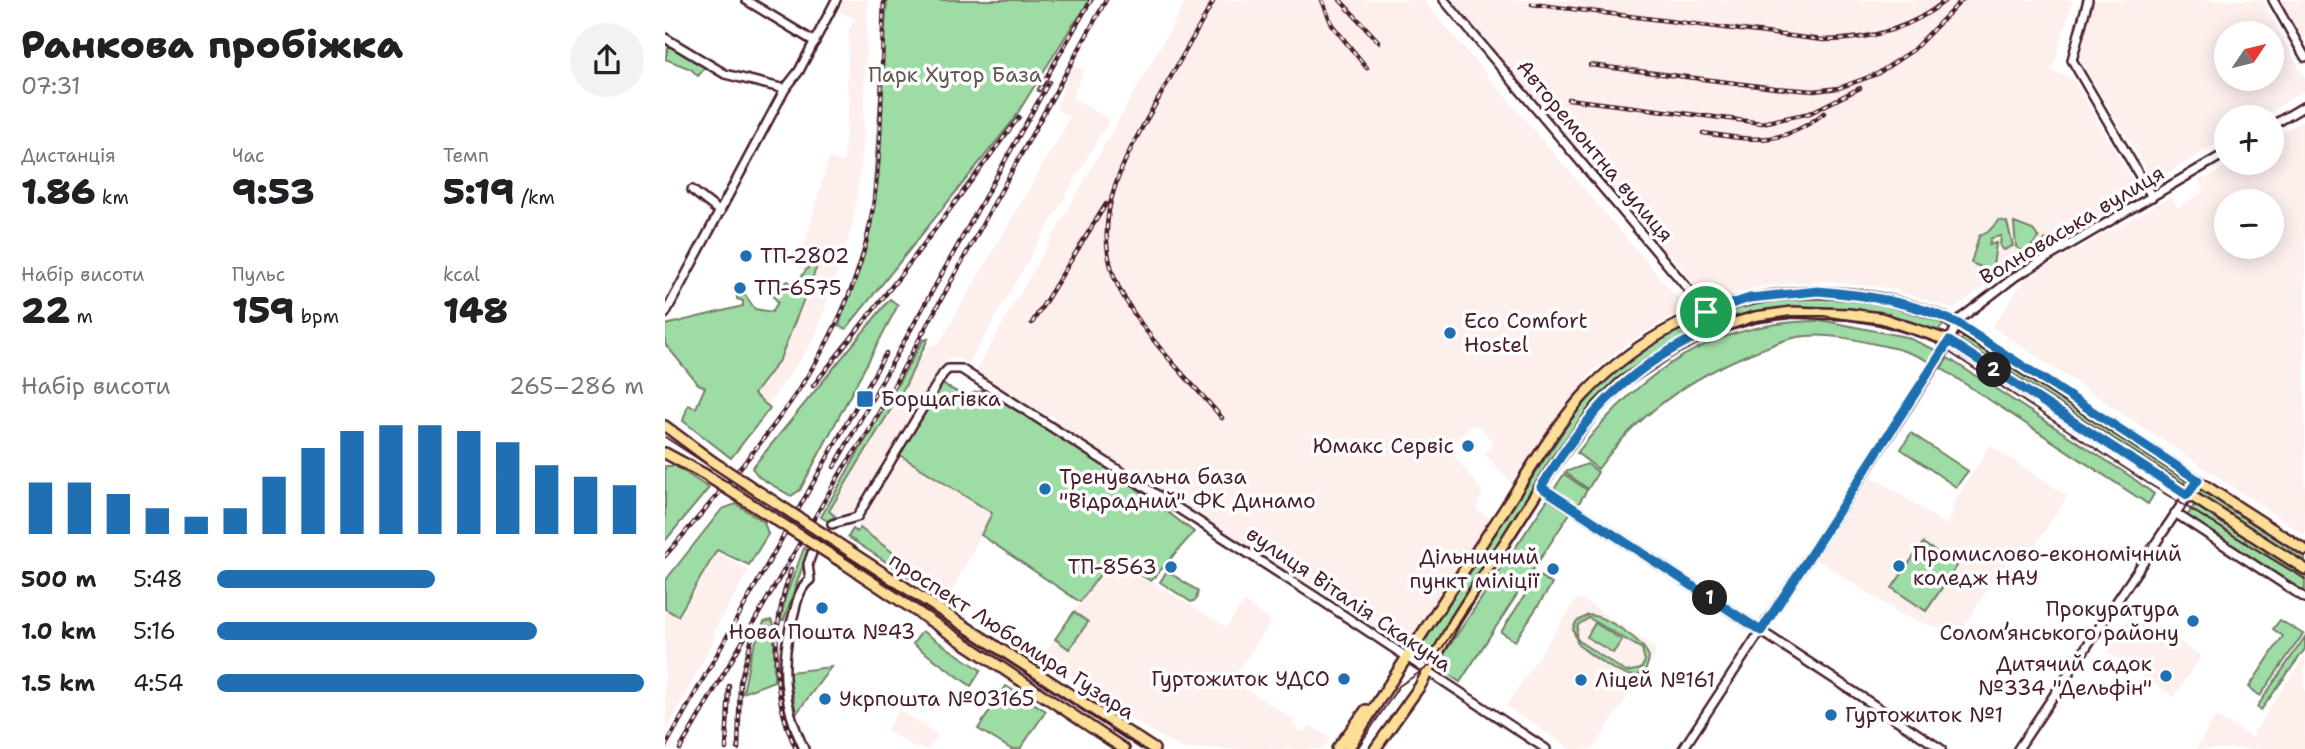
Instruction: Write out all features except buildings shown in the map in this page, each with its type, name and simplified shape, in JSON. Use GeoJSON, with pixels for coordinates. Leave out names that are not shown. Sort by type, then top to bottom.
{"type":"FeatureCollection","features":[{"type":"Feature","properties":{"kind":"main road"},"geometry":{"type":"LineString","coordinates":[[1348,749],[1406,657],[1583,397],[1636,349],[1706,312],[1750,298],[1818,291],[1880,298],[1916,307],[1957,323],[2305,550]]}},
{"type":"Feature","properties":{"kind":"main road"},"geometry":{"type":"LineString","coordinates":[[1384,749],[1455,621],[1541,487],[1598,406],[1621,383],[1668,352],[1714,329],[1775,314],[1824,313],[1881,318],[1949,341],[2305,569]]}},
{"type":"Feature","properties":{"kind":"main road","name":"проспект Любомира Гузара"},"geometry":{"type":"LineString","coordinates":[[665,426],[712,461],[1154,749]]}},
{"type":"Feature","properties":{"kind":"main road","name":"проспект Любомира Гузара"},"geometry":{"type":"LineString","coordinates":[[665,453],[704,474],[845,564],[1124,749]]}},
{"type":"Feature","properties":{"kind":"main road"},"geometry":{"type":"LineString","coordinates":[[1337,749],[1390,682]]}},
{"type":"Feature","properties":{"kind":"main road"},"geometry":{"type":"LineString","coordinates":[[1375,749],[1406,708]]}},
{"type":"Feature","properties":{"kind":"street"},"geometry":{"type":"LineString","coordinates":[[746,0],[815,42]]}},
{"type":"Feature","properties":{"kind":"street"},"geometry":{"type":"LineString","coordinates":[[665,314],[785,89],[793,81],[836,0]]}},
{"type":"Feature","properties":{"kind":"street","name":"Авторемонтна вулиця"},"geometry":{"type":"LineString","coordinates":[[1444,0],[1706,312],[1714,329]]}},
{"type":"Feature","properties":{"kind":"street"},"geometry":{"type":"LineString","coordinates":[[2088,0],[2072,60],[2152,197]]}},
{"type":"Feature","properties":{"kind":"street"},"geometry":{"type":"LineString","coordinates":[[2273,0],[2305,57]]}},
{"type":"Feature","properties":{"kind":"street"},"geometry":{"type":"LineString","coordinates":[[665,37],[725,74],[785,89]]}},
{"type":"Feature","properties":{"kind":"street"},"geometry":{"type":"LineString","coordinates":[[2284,118],[2305,106]]}},
{"type":"Feature","properties":{"kind":"street","name":"Волноваська вулиця"},"geometry":{"type":"LineString","coordinates":[[1683,749],[1949,341],[1957,323],[2016,276],[2214,160]]}},
{"type":"Feature","properties":{"kind":"street"},"geometry":{"type":"LineString","coordinates":[[692,190],[720,212]]}},
{"type":"Feature","properties":{"kind":"street","name":"вулиця Віталія Скакуна"},"geometry":{"type":"LineString","coordinates":[[832,524],[857,517],[939,380],[949,369],[955,368],[983,381],[1546,749]]}},
{"type":"Feature","properties":{"kind":"street"},"geometry":{"type":"LineString","coordinates":[[2018,749],[2198,480]]}},
{"type":"Feature","properties":{"kind":"street"},"geometry":{"type":"LineString","coordinates":[[1541,487],[1941,749]]}},
{"type":"Feature","properties":{"kind":"street"},"geometry":{"type":"LineString","coordinates":[[2175,513],[2305,598]]}},
{"type":"Feature","properties":{"kind":"street"},"geometry":{"type":"LineString","coordinates":[[804,749],[792,719],[782,676],[786,639],[794,611],[805,584],[810,580],[808,564],[812,553]]}},
{"type":"Feature","properties":{"kind":"shaded area"},"geometry":{"type":"Polygon","coordinates":[[[843,0],[868,0],[863,149],[853,224],[814,340],[769,404],[756,394],[781,359],[815,275],[798,268],[829,158],[843,162],[850,95],[847,95],[849,29],[854,19],[840,11],[843,0]]]}},
{"type":"Feature","properties":{"kind":"shaded area"},"geometry":{"type":"Polygon","coordinates":[[[1187,0],[1423,0],[1686,308],[1629,342],[1593,371],[1511,483],[1484,453],[1494,444],[1480,427],[1472,425],[1450,444],[1454,449],[1451,452],[1483,492],[1476,509],[1491,519],[1405,647],[1153,487],[1058,424],[1052,415],[1045,417],[976,371],[1187,0]]]}},
{"type":"Feature","properties":{"kind":"shaded area"},"geometry":{"type":"Polygon","coordinates":[[[1441,0],[2073,0],[2052,71],[2073,79],[2139,192],[2000,275],[1953,309],[1889,288],[1822,281],[1763,286],[1708,301],[1670,254],[1663,259],[1441,0]]]}},
{"type":"Feature","properties":{"kind":"shaded area"},"geometry":{"type":"Polygon","coordinates":[[[2093,0],[2262,0],[2274,21],[2214,21],[2214,91],[2284,91],[2284,40],[2305,78],[2305,90],[2281,105],[2214,105],[2214,145],[2154,181],[2077,56],[2093,0]]]}},
{"type":"Feature","properties":{"kind":"shaded area"},"geometry":{"type":"Polygon","coordinates":[[[2277,0],[2305,0],[2305,50],[2290,22],[2277,0]]]}},
{"type":"Feature","properties":{"kind":"shaded area"},"geometry":{"type":"Polygon","coordinates":[[[1072,65],[1084,70],[1072,98],[1110,119],[969,363],[952,356],[948,359],[857,510],[850,513],[839,512],[836,516],[830,512],[926,350],[931,344],[938,345],[1062,133],[1069,117],[1056,109],[1072,65]]]}},
{"type":"Feature","properties":{"kind":"shaded area"},"geometry":{"type":"Polygon","coordinates":[[[2305,119],[2305,535],[1992,327],[2026,278],[2170,197],[2178,207],[2205,191],[2198,180],[2202,177],[2205,179],[2214,174],[2284,175],[2284,132],[2305,119]]]}},
{"type":"Feature","properties":{"kind":"shaded area"},"geometry":{"type":"Polygon","coordinates":[[[1990,445],[2067,496],[2032,551],[2013,551],[1958,635],[1904,616],[1816,559],[1872,476],[1946,525],[1955,510],[1951,507],[1990,445]]]}},
{"type":"Feature","properties":{"kind":"shaded area"},"geometry":{"type":"Polygon","coordinates":[[[898,454],[992,513],[950,595],[856,525],[898,454]]]}},
{"type":"Feature","properties":{"kind":"shaded area"},"geometry":{"type":"Polygon","coordinates":[[[717,553],[749,570],[713,633],[716,635],[665,734],[665,611],[679,618],[717,553]]]}},
{"type":"Feature","properties":{"kind":"shaded area"},"geometry":{"type":"Polygon","coordinates":[[[1113,558],[1226,627],[1244,602],[1271,621],[1232,680],[1294,720],[1292,724],[1303,732],[1311,726],[1330,738],[1323,749],[1183,749],[1141,725],[1124,714],[1124,709],[1041,658],[1113,558]]]}},
{"type":"Feature","properties":{"kind":"shaded area","name":"Ліцей №161"},"geometry":{"type":"Polygon","coordinates":[[[1582,599],[1655,648],[1655,655],[1593,749],[1571,749],[1506,706],[1576,600],[1582,599]]]}},
{"type":"Feature","properties":{"kind":"shaded area","name":"Дитячий садок №334 \"Дельфін\""},"geometry":{"type":"Polygon","coordinates":[[[2130,617],[2148,629],[2153,623],[2201,656],[2174,697],[2107,651],[2130,617]]]}},
{"type":"Feature","properties":{"kind":"shaded area"},"geometry":{"type":"Polygon","coordinates":[[[2305,655],[2305,749],[2197,749],[2215,716],[2254,738],[2254,732],[2305,655]]]}},
{"type":"Feature","properties":{"kind":"shaded area"},"geometry":{"type":"Polygon","coordinates":[[[899,710],[938,735],[929,749],[917,749],[887,730],[899,710]]]}},
{"type":"Feature","properties":{"kind":"green space","name":"Парк Хутор База"},"geometry":{"type":"Polygon","coordinates":[[[887,0],[1093,0],[1072,26],[1012,122],[846,329],[839,326],[871,225],[887,0]]]}},
{"type":"Feature","properties":{"kind":"green space"},"geometry":{"type":"Polygon","coordinates":[[[669,45],[707,66],[698,76],[691,69],[665,59],[669,45]]]}},
{"type":"Feature","properties":{"kind":"green space"},"geometry":{"type":"Polygon","coordinates":[[[1999,220],[2007,222],[2013,246],[2004,250],[2000,246],[2001,236],[1991,238],[1989,245],[1996,243],[1993,266],[2000,275],[1971,263],[1979,236],[1988,232],[1999,220]]]}},
{"type":"Feature","properties":{"kind":"green space"},"geometry":{"type":"Polygon","coordinates":[[[2014,223],[2033,230],[2039,238],[2030,248],[2031,253],[2046,239],[2055,242],[2009,270],[2012,257],[2016,258],[2021,250],[2016,247],[2014,223]]]}},
{"type":"Feature","properties":{"kind":"green space"},"geometry":{"type":"Polygon","coordinates":[[[810,265],[817,266],[780,359],[754,394],[770,408],[731,458],[683,421],[688,405],[696,408],[705,387],[698,384],[665,344],[665,325],[743,306],[743,301],[737,299],[737,293],[743,292],[755,309],[772,312],[778,302],[771,294],[788,281],[794,286],[810,265]]]}},
{"type":"Feature","properties":{"kind":"green space"},"geometry":{"type":"Polygon","coordinates":[[[1785,296],[1845,298],[1884,304],[1922,313],[1942,320],[1944,324],[1937,332],[1864,313],[1820,308],[1781,311],[1718,324],[1713,319],[1712,313],[1785,296]]]}},
{"type":"Feature","properties":{"kind":"green space"},"geometry":{"type":"Polygon","coordinates":[[[890,299],[898,305],[800,490],[791,496],[759,477],[752,468],[890,299]]]}},
{"type":"Feature","properties":{"kind":"green space"},"geometry":{"type":"Polygon","coordinates":[[[1696,321],[1701,327],[1699,330],[1640,364],[1591,406],[1423,664],[1412,657],[1585,399],[1635,355],[1659,338],[1696,321]]]}},
{"type":"Feature","properties":{"kind":"green space"},"geometry":{"type":"Polygon","coordinates":[[[1825,321],[1906,337],[1938,351],[1930,362],[1896,349],[1841,337],[1815,336],[1786,340],[1731,362],[1667,399],[1630,431],[1598,469],[1577,453],[1628,397],[1655,374],[1685,355],[1716,340],[1749,329],[1825,321]]]}},
{"type":"Feature","properties":{"kind":"green space"},"geometry":{"type":"Polygon","coordinates":[[[1966,336],[2184,476],[2185,482],[2181,485],[1958,342],[1966,336]]]}},
{"type":"Feature","properties":{"kind":"green space"},"geometry":{"type":"Polygon","coordinates":[[[928,339],[905,386],[829,511],[835,516],[829,522],[821,517],[923,340],[928,339]]]}},
{"type":"Feature","properties":{"kind":"green space"},"geometry":{"type":"Polygon","coordinates":[[[1948,358],[2130,476],[2154,494],[2148,504],[1941,368],[1948,358]]]}},
{"type":"Feature","properties":{"kind":"green space","name":"Тренувальна база \"Відрадний\" ФК Динамо"},"geometry":{"type":"Polygon","coordinates":[[[942,384],[968,398],[973,393],[986,390],[1099,460],[1194,532],[1151,581],[1112,558],[1080,602],[981,535],[992,513],[898,454],[942,384]]]}},
{"type":"Feature","properties":{"kind":"green space"},"geometry":{"type":"Polygon","coordinates":[[[1911,433],[1968,471],[1956,487],[1901,449],[1911,433]]]}},
{"type":"Feature","properties":{"kind":"green space"},"geometry":{"type":"Polygon","coordinates":[[[1587,464],[1598,472],[1588,489],[1565,472],[1587,464]]]}},
{"type":"Feature","properties":{"kind":"green space"},"geometry":{"type":"Polygon","coordinates":[[[665,466],[675,466],[709,488],[665,541],[665,466]]]}},
{"type":"Feature","properties":{"kind":"green space"},"geometry":{"type":"Polygon","coordinates":[[[1564,474],[1587,490],[1577,506],[1553,491],[1564,474]]]}},
{"type":"Feature","properties":{"kind":"green space"},"geometry":{"type":"Polygon","coordinates":[[[2202,490],[2305,554],[2305,567],[2198,496],[2202,490]]]}},
{"type":"Feature","properties":{"kind":"green space"},"geometry":{"type":"Polygon","coordinates":[[[1548,499],[1570,513],[1460,682],[1436,666],[1548,499]]]}},
{"type":"Feature","properties":{"kind":"green space"},"geometry":{"type":"Polygon","coordinates":[[[736,504],[764,522],[768,534],[749,565],[717,550],[678,616],[665,609],[665,581],[722,509],[736,504]]]}},
{"type":"Feature","properties":{"kind":"green space"},"geometry":{"type":"Polygon","coordinates":[[[2195,504],[2305,575],[2305,595],[2186,518],[2195,504]]]}},
{"type":"Feature","properties":{"kind":"green space"},"geometry":{"type":"Polygon","coordinates":[[[860,528],[950,595],[946,601],[848,537],[853,529],[857,532],[860,528]]]}},
{"type":"Feature","properties":{"kind":"green space"},"geometry":{"type":"Polygon","coordinates":[[[1923,543],[1957,566],[1926,611],[1892,588],[1923,543]]]}},
{"type":"Feature","properties":{"kind":"green space"},"geometry":{"type":"Polygon","coordinates":[[[804,548],[808,551],[784,620],[781,620],[785,598],[804,548]]]}},
{"type":"Feature","properties":{"kind":"green space"},"geometry":{"type":"Polygon","coordinates":[[[1167,571],[1198,591],[1196,600],[1191,602],[1160,582],[1167,571]]]}},
{"type":"Feature","properties":{"kind":"green space"},"geometry":{"type":"Polygon","coordinates":[[[1538,575],[1552,584],[1515,641],[1501,632],[1538,575]]]}},
{"type":"Feature","properties":{"kind":"green space"},"geometry":{"type":"Polygon","coordinates":[[[1074,612],[1088,622],[1069,649],[1055,639],[1074,612]]]}},
{"type":"Feature","properties":{"kind":"green space"},"geometry":{"type":"Polygon","coordinates":[[[1588,615],[1596,616],[1623,630],[1639,643],[1649,657],[1645,669],[1639,675],[1629,675],[1618,672],[1596,658],[1578,645],[1573,629],[1576,622],[1588,615]],[[1589,618],[1578,625],[1576,637],[1580,642],[1626,672],[1641,669],[1645,661],[1642,649],[1589,618]]]}},
{"type":"Feature","properties":{"kind":"green space"},"geometry":{"type":"Polygon","coordinates":[[[771,620],[774,625],[774,681],[743,693],[751,653],[764,622],[771,620]]]}},
{"type":"Feature","properties":{"kind":"green space"},"geometry":{"type":"Polygon","coordinates":[[[2280,620],[2303,634],[2260,696],[2249,687],[2283,636],[2273,629],[2280,620]]]}},
{"type":"Feature","properties":{"kind":"green space"},"geometry":{"type":"Polygon","coordinates":[[[1595,623],[1622,640],[1613,653],[1587,637],[1595,623]]]}},
{"type":"Feature","properties":{"kind":"green space"},"geometry":{"type":"Polygon","coordinates":[[[922,631],[981,670],[971,686],[913,644],[922,631]]]}},
{"type":"Feature","properties":{"kind":"green space"},"geometry":{"type":"Polygon","coordinates":[[[2305,637],[2305,649],[2261,710],[2257,707],[2305,637]]]}},
{"type":"Feature","properties":{"kind":"green space"},"geometry":{"type":"Polygon","coordinates":[[[831,667],[796,714],[789,672],[831,667]]]}},
{"type":"Feature","properties":{"kind":"green space"},"geometry":{"type":"Polygon","coordinates":[[[1006,686],[1046,711],[1020,749],[1011,749],[978,729],[1006,686]]]}},
{"type":"Feature","properties":{"kind":"tunnel"},"geometry":{"type":"LineString","coordinates":[[812,553],[832,524]]}},
{"type":"Feature","properties":{"kind":"tram line"},"geometry":{"type":"LineString","coordinates":[[1357,749],[1399,686],[1431,665],[1561,466],[1601,413],[1626,388],[1695,342],[1756,321],[1791,316],[1824,316],[1879,325],[1931,340],[2146,482],[2305,579]]}},
{"type":"Feature","properties":{"kind":"tram line"},"geometry":{"type":"LineString","coordinates":[[665,437],[1141,749]]}},
{"type":"Feature","properties":{"kind":"railway"},"geometry":{"type":"LineString","coordinates":[[665,556],[784,411],[833,332],[852,289],[866,243],[876,183],[881,122],[884,0]]}},
{"type":"Feature","properties":{"kind":"railway"},"geometry":{"type":"LineString","coordinates":[[1039,90],[1091,0]]}},
{"type":"Feature","properties":{"kind":"railway"},"geometry":{"type":"LineString","coordinates":[[680,749],[844,467],[866,436],[1106,0]]}},
{"type":"Feature","properties":{"kind":"railway"},"geometry":{"type":"LineString","coordinates":[[1214,0],[1123,165],[1108,213],[1107,238],[1110,263],[1129,306],[1166,356],[1222,418]]}},
{"type":"Feature","properties":{"kind":"railway"},"geometry":{"type":"LineString","coordinates":[[1322,0],[1332,25],[1367,68]]}},
{"type":"Feature","properties":{"kind":"railway"},"geometry":{"type":"LineString","coordinates":[[1340,0],[1379,42]]}},
{"type":"Feature","properties":{"kind":"railway"},"geometry":{"type":"LineString","coordinates":[[1532,4],[1840,40],[1903,26],[1946,0]]}},
{"type":"Feature","properties":{"kind":"railway"},"geometry":{"type":"LineString","coordinates":[[1590,65],[1775,88],[1814,91],[1839,88],[1877,74],[1913,50],[1962,0]]}},
{"type":"Feature","properties":{"kind":"railway"},"geometry":{"type":"LineString","coordinates":[[834,467],[1049,82]]}},
{"type":"Feature","properties":{"kind":"railway"},"geometry":{"type":"LineString","coordinates":[[1568,99],[1762,123],[1810,113],[1860,88]]}},
{"type":"Feature","properties":{"kind":"railway"},"geometry":{"type":"LineString","coordinates":[[1703,133],[1752,139],[1780,136],[1809,124],[1824,113]]}},
{"type":"Feature","properties":{"kind":"railway"},"geometry":{"type":"LineString","coordinates":[[813,386],[900,276],[1019,117]]}},
{"type":"Feature","properties":{"kind":"railway"},"geometry":{"type":"LineString","coordinates":[[1032,323],[1106,204]]}},
{"type":"Feature","properties":{"kind":"railway"},"geometry":{"type":"LineString","coordinates":[[665,747],[886,353]]}},
{"type":"Feature","properties":{"kind":"railway"},"geometry":{"type":"LineString","coordinates":[[791,570],[780,614],[776,660],[781,705],[796,749]]}},
{"type":"Feature","properties":{"kind":"railway"},"geometry":{"type":"LineString","coordinates":[[738,749],[740,682],[753,634]]}},
{"type":"Feature","properties":{"kind":"railway"},"geometry":{"type":"LineString","coordinates":[[726,749],[729,686]]}},
{"type":"Feature","properties":{"kind":"place","name":"ТП-2802"},"geometry":{"type":"Point","coordinates":[746,256]}},
{"type":"Feature","properties":{"kind":"place","name":"ТП-6575"},"geometry":{"type":"Point","coordinates":[740,288]}},
{"type":"Feature","properties":{"kind":"place","name":"Eco Comfort Hostel"},"geometry":{"type":"Point","coordinates":[1450,333]}},
{"type":"Feature","properties":{"kind":"place","name":"Борщагівка"},"geometry":{"type":"Point","coordinates":[865,399]}},
{"type":"Feature","properties":{"kind":"place","name":"Юмакс Сервіс"},"geometry":{"type":"Point","coordinates":[1468,446]}},
{"type":"Feature","properties":{"kind":"place","name":"Тренувальна база \"Відрадний\" ФК Динамо"},"geometry":{"type":"Point","coordinates":[1045,489]}},
{"type":"Feature","properties":{"kind":"place","name":"Промислово-економічний коледж НАУ"},"geometry":{"type":"Point","coordinates":[1899,566]}},
{"type":"Feature","properties":{"kind":"place","name":"ТП-8563"},"geometry":{"type":"Point","coordinates":[1171,567]}},
{"type":"Feature","properties":{"kind":"place","name":"Дільничний пункт міліції"},"geometry":{"type":"Point","coordinates":[1553,569]}},
{"type":"Feature","properties":{"kind":"place","name":"Нова Пошта №43"},"geometry":{"type":"Point","coordinates":[822,608]}},
{"type":"Feature","properties":{"kind":"place","name":"Прокуратура Солом’янського району"},"geometry":{"type":"Point","coordinates":[2193,621]}},
{"type":"Feature","properties":{"kind":"place","name":"Дитячий садок №334 \"Дельфін\""},"geometry":{"type":"Point","coordinates":[2166,676]}},
{"type":"Feature","properties":{"kind":"place","name":"Гуртожиток УДСО"},"geometry":{"type":"Point","coordinates":[1344,679]}},
{"type":"Feature","properties":{"kind":"place","name":"Ліцей №161"},"geometry":{"type":"Point","coordinates":[1581,680]}},
{"type":"Feature","properties":{"kind":"place","name":"Укрпошта №03165"},"geometry":{"type":"Point","coordinates":[825,699]}},
{"type":"Feature","properties":{"kind":"place","name":"Гуртожиток №1"},"geometry":{"type":"Point","coordinates":[1831,715]}},
{"type":"Feature","properties":{"kind":"route"},"geometry":{"type":"LineString","coordinates":[[1818,291],[1880,298],[1916,307],[1957,323],[2198,480],[2187,495],[1949,341],[1761,631],[1541,487],[1556,462],[1598,406],[1621,383],[1668,352],[1714,329],[1706,312],[1750,298],[1784,292],[1818,291]]}}]}
